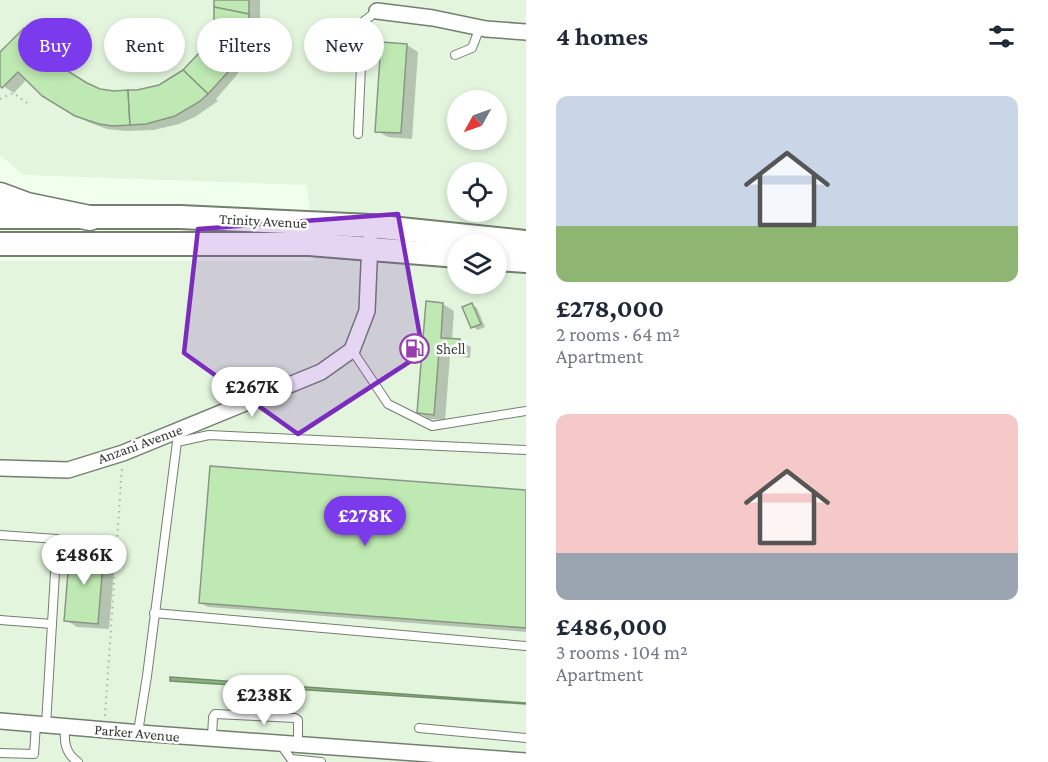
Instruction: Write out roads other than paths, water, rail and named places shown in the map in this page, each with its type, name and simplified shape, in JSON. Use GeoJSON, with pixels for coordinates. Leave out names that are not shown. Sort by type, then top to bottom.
{"type":"FeatureCollection","features":[{"type":"Feature","properties":{"kind":"highway"},"geometry":{"type":"LineString","coordinates":[[0,195],[27,205],[90,218]]}},
{"type":"Feature","properties":{"kind":"main road","name":"Trinity Avenue"},"geometry":{"type":"LineString","coordinates":[[0,218],[180,217],[371,226],[526,242]]}},
{"type":"Feature","properties":{"kind":"main road","name":"Trinity Avenue"},"geometry":{"type":"LineString","coordinates":[[0,244],[309,244],[447,255]]}},
{"type":"Feature","properties":{"kind":"main road"},"geometry":{"type":"LineString","coordinates":[[507,260],[526,261]]}},
{"type":"Feature","properties":{"kind":"street"},"geometry":{"type":"LineString","coordinates":[[376,11],[526,32]]}},
{"type":"Feature","properties":{"kind":"street"},"geometry":{"type":"LineString","coordinates":[[352,350],[367,311],[371,226]]}},
{"type":"Feature","properties":{"kind":"street","name":"Anzani Avenue"},"geometry":{"type":"LineString","coordinates":[[0,468],[68,470],[123,453],[321,372],[352,350]]}},
{"type":"Feature","properties":{"kind":"street","name":"Parker Avenue"},"geometry":{"type":"LineString","coordinates":[[0,722],[298,744],[454,759],[526,761]]}},
{"type":"Feature","properties":{"kind":"lane"},"geometry":{"type":"LineString","coordinates":[[358,134],[363,22],[376,11]]}},
{"type":"Feature","properties":{"kind":"lane"},"geometry":{"type":"LineString","coordinates":[[455,55],[472,48],[480,27]]}},
{"type":"Feature","properties":{"kind":"lane"},"geometry":{"type":"LineString","coordinates":[[352,350],[388,404],[432,426],[526,411]]}},
{"type":"Feature","properties":{"kind":"lane"},"geometry":{"type":"LineString","coordinates":[[138,732],[177,442],[209,435],[526,450]]}},
{"type":"Feature","properties":{"kind":"lane"},"geometry":{"type":"LineString","coordinates":[[0,535],[57,539],[52,624],[41,725],[34,758],[0,753]]}},
{"type":"Feature","properties":{"kind":"lane"},"geometry":{"type":"LineString","coordinates":[[154,613],[526,646]]}},
{"type":"Feature","properties":{"kind":"lane"},"geometry":{"type":"LineString","coordinates":[[0,620],[52,624]]}},
{"type":"Feature","properties":{"kind":"lane"},"geometry":{"type":"LineString","coordinates":[[212,738],[215,714],[295,718],[298,720],[298,744]]}},
{"type":"Feature","properties":{"kind":"lane"},"geometry":{"type":"LineString","coordinates":[[65,727],[64,742],[74,760],[78,762]]}},
{"type":"Feature","properties":{"kind":"lane"},"geometry":{"type":"LineString","coordinates":[[419,728],[526,738]]}},
{"type":"Feature","properties":{"kind":"lane"},"geometry":{"type":"LineString","coordinates":[[281,743],[291,759],[321,762]]}},
{"type":"Feature","properties":{"kind":"place","name":"Shell"},"geometry":{"type":"Point","coordinates":[415,349]}}]}
